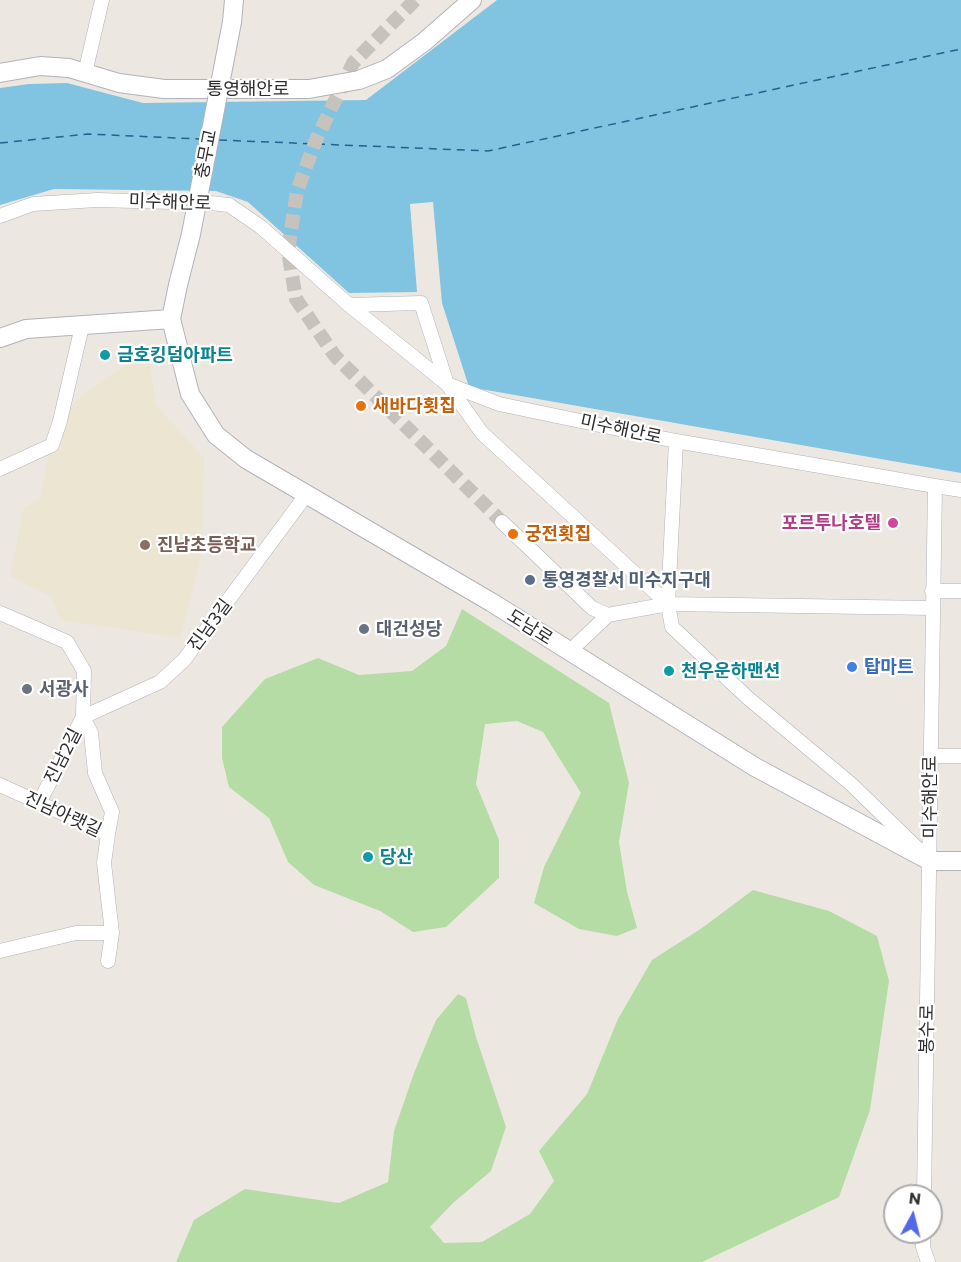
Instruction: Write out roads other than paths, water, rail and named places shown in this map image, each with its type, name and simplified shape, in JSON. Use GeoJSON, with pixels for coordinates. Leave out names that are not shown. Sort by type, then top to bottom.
{"type":"FeatureCollection","features":[{"type":"Feature","properties":{"kind":"main road","name":"충무교"},"geometry":{"type":"LineString","coordinates":[[171,319],[191,234],[232,22],[234,0]]}},
{"type":"Feature","properties":{"kind":"main road","name":"통영해안로"},"geometry":{"type":"LineString","coordinates":[[0,73],[40,66],[69,68],[119,83],[164,89],[309,89],[359,80],[387,69],[424,42],[472,0]]}},
{"type":"Feature","properties":{"kind":"main road"},"geometry":{"type":"LineString","coordinates":[[0,338],[26,329],[171,319]]}},
{"type":"Feature","properties":{"kind":"main road","name":"도남로"},"geometry":{"type":"LineString","coordinates":[[171,319],[190,394],[216,435],[246,459],[570,651],[755,767],[930,861],[961,861]]}},
{"type":"Feature","properties":{"kind":"street"},"geometry":{"type":"LineString","coordinates":[[85,73],[102,0]]}},
{"type":"Feature","properties":{"kind":"street","name":"미수해안로"},"geometry":{"type":"LineString","coordinates":[[0,216],[33,204],[97,200],[210,202],[229,206],[261,227],[349,305],[447,384],[499,404],[676,441],[935,486],[930,861]]}},
{"type":"Feature","properties":{"kind":"street"},"geometry":{"type":"LineString","coordinates":[[349,305],[421,303],[447,384],[482,432],[668,604]]}},
{"type":"Feature","properties":{"kind":"street"},"geometry":{"type":"LineString","coordinates":[[0,469],[52,445],[60,421],[82,326]]}},
{"type":"Feature","properties":{"kind":"street"},"geometry":{"type":"LineString","coordinates":[[676,441],[668,604],[672,627],[748,698],[851,784],[930,861]]}},
{"type":"Feature","properties":{"kind":"street"},"geometry":{"type":"LineString","coordinates":[[935,486],[961,490]]}},
{"type":"Feature","properties":{"kind":"street","name":"진남3길"},"geometry":{"type":"LineString","coordinates":[[83,717],[160,682],[184,660],[306,495]]}},
{"type":"Feature","properties":{"kind":"street"},"geometry":{"type":"LineString","coordinates":[[502,522],[592,608],[608,615]]}},
{"type":"Feature","properties":{"kind":"street"},"geometry":{"type":"LineString","coordinates":[[932,591],[961,591]]}},
{"type":"Feature","properties":{"kind":"street"},"geometry":{"type":"LineString","coordinates":[[570,651],[608,615],[668,604],[932,608]]}},
{"type":"Feature","properties":{"kind":"street","name":"진남2길"},"geometry":{"type":"LineString","coordinates":[[0,613],[67,642],[84,671],[83,717],[39,803]]}},
{"type":"Feature","properties":{"kind":"street"},"geometry":{"type":"LineString","coordinates":[[83,717],[90,733],[95,773],[112,812],[108,834]]}},
{"type":"Feature","properties":{"kind":"street"},"geometry":{"type":"LineString","coordinates":[[931,756],[961,756]]}},
{"type":"Feature","properties":{"kind":"street","name":"진남아랫길"},"geometry":{"type":"LineString","coordinates":[[0,785],[108,834],[104,863],[112,933],[108,960]]}},
{"type":"Feature","properties":{"kind":"street","name":"봉수로"},"geometry":{"type":"LineString","coordinates":[[924,1184],[930,861]]}},
{"type":"Feature","properties":{"kind":"street"},"geometry":{"type":"LineString","coordinates":[[0,951],[76,933],[112,933]]}},
{"type":"Feature","properties":{"kind":"street"},"geometry":{"type":"LineString","coordinates":[[923,1244],[928,1262]]}},
{"type":"Feature","properties":{"kind":"water"},"geometry":{"type":"Polygon","coordinates":[[[497,0],[961,0],[961,473],[469,387],[442,303],[433,202],[410,204],[417,292],[349,293],[248,202],[216,191],[54,189],[0,205],[0,88],[29,84],[67,83],[143,103],[366,100],[497,0]]]}},
{"type":"Feature","properties":{"kind":"tunnel"},"geometry":{"type":"LineString","coordinates":[[415,0],[353,63],[316,140],[297,191],[288,251],[296,299],[335,356],[502,522]]}},
{"type":"Feature","properties":{"kind":"place","name":"금호킹덤아파트"},"geometry":{"type":"Point","coordinates":[105,355]}},
{"type":"Feature","properties":{"kind":"place","name":"새바다횟집"},"geometry":{"type":"Point","coordinates":[361,406]}},
{"type":"Feature","properties":{"kind":"place","name":"포르투나호텔"},"geometry":{"type":"Point","coordinates":[893,523]}},
{"type":"Feature","properties":{"kind":"place","name":"궁전횟집"},"geometry":{"type":"Point","coordinates":[513,534]}},
{"type":"Feature","properties":{"kind":"place","name":"진남초등학교"},"geometry":{"type":"Point","coordinates":[145,545]}},
{"type":"Feature","properties":{"kind":"place","name":"통영경찰서 미수지구대"},"geometry":{"type":"Point","coordinates":[530,580]}},
{"type":"Feature","properties":{"kind":"place","name":"대건성당"},"geometry":{"type":"Point","coordinates":[364,629]}},
{"type":"Feature","properties":{"kind":"place","name":"탑마트"},"geometry":{"type":"Point","coordinates":[852,667]}},
{"type":"Feature","properties":{"kind":"place","name":"천우운하맨션"},"geometry":{"type":"Point","coordinates":[669,671]}},
{"type":"Feature","properties":{"kind":"place","name":"서광사"},"geometry":{"type":"Point","coordinates":[27,689]}},
{"type":"Feature","properties":{"kind":"place","name":"당산"},"geometry":{"type":"Point","coordinates":[368,857]}}]}
